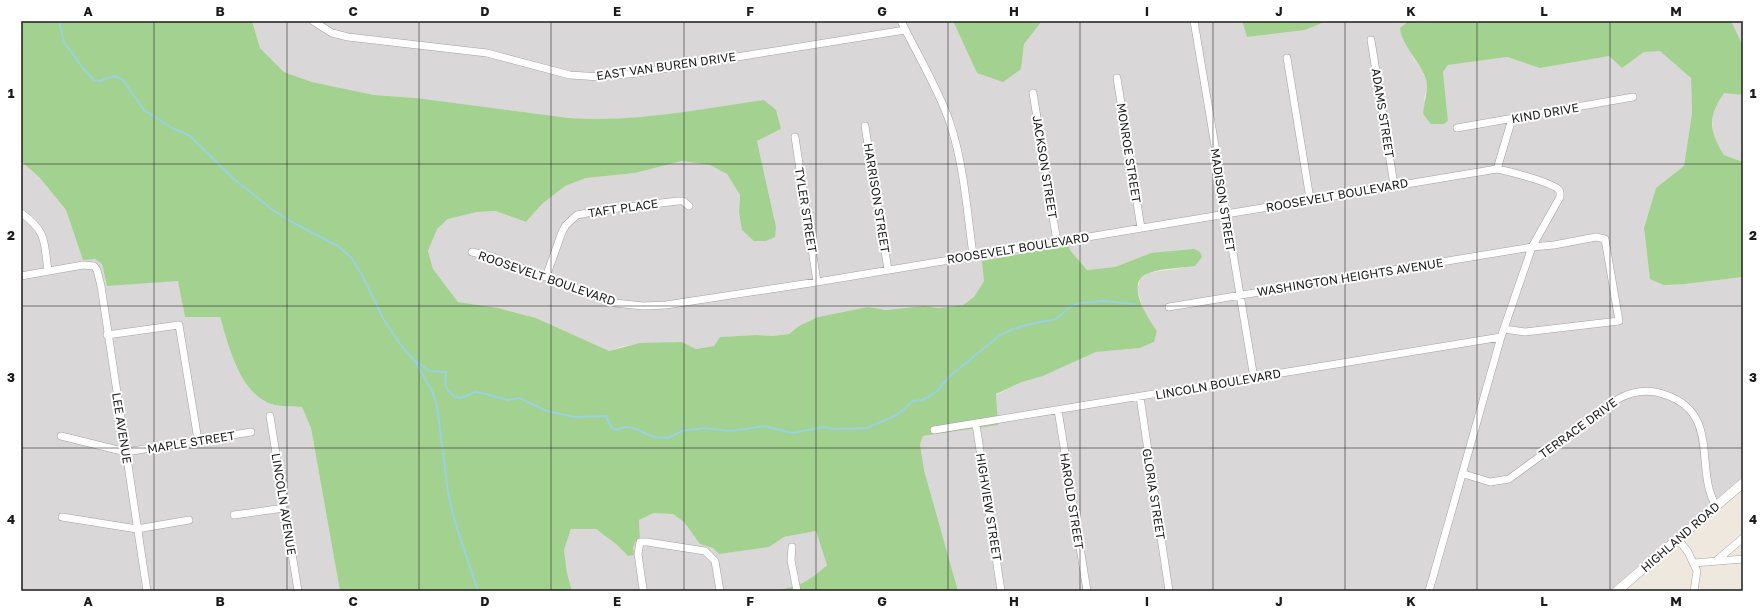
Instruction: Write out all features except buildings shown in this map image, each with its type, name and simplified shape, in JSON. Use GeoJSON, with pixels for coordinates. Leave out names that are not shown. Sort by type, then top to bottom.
{"type":"FeatureCollection","features":[{"type":"Feature","properties":{"kind":"street","name":"EAST VAN BUREN DRIVE"},"geometry":{"type":"LineString","coordinates":[[313,21],[332,33],[348,38],[487,52],[570,75],[590,77],[637,73],[905,30]]}},
{"type":"Feature","properties":{"kind":"street"},"geometry":{"type":"LineString","coordinates":[[901,21],[943,106],[954,136],[960,160],[974,255]]}},
{"type":"Feature","properties":{"kind":"street","name":"MADISON STREET"},"geometry":{"type":"LineString","coordinates":[[1194,21],[1254,378]]}},
{"type":"Feature","properties":{"kind":"street","name":"ADAMS STREET"},"geometry":{"type":"LineString","coordinates":[[1371,40],[1394,185]]}},
{"type":"Feature","properties":{"kind":"street"},"geometry":{"type":"LineString","coordinates":[[1287,58],[1310,199]]}},
{"type":"Feature","properties":{"kind":"street","name":"MONROE STREET"},"geometry":{"type":"LineString","coordinates":[[1117,78],[1141,228]]}},
{"type":"Feature","properties":{"kind":"street","name":"JACKSON STREET"},"geometry":{"type":"LineString","coordinates":[[1033,93],[1057,242]]}},
{"type":"Feature","properties":{"kind":"street","name":"KIND DRIVE"},"geometry":{"type":"LineString","coordinates":[[1457,128],[1633,97]]}},
{"type":"Feature","properties":{"kind":"street"},"geometry":{"type":"LineString","coordinates":[[1497,169],[1512,119]]}},
{"type":"Feature","properties":{"kind":"street","name":"HARRISON STREET"},"geometry":{"type":"LineString","coordinates":[[865,126],[888,270]]}},
{"type":"Feature","properties":{"kind":"street","name":"TYLER STREET"},"geometry":{"type":"LineString","coordinates":[[795,137],[817,282]]}},
{"type":"Feature","properties":{"kind":"street","name":"ROOSEVELT BOULEVARD"},"geometry":{"type":"LineString","coordinates":[[472,252],[493,257],[615,302],[643,306],[666,305],[817,282],[1497,169],[1553,186],[1560,192],[1560,197],[1532,247]]}},
{"type":"Feature","properties":{"kind":"street","name":"TAFT PLACE"},"geometry":{"type":"LineString","coordinates":[[546,277],[566,224],[577,215],[602,210],[678,201],[683,201],[689,206]]}},
{"type":"Feature","properties":{"kind":"street"},"geometry":{"type":"LineString","coordinates":[[21,213],[40,229],[44,240],[48,271],[21,276]]}},
{"type":"Feature","properties":{"kind":"street","name":"WASHINGTON HEIGHTS AVENUE"},"geometry":{"type":"LineString","coordinates":[[1169,307],[1596,237],[1604,240],[1619,321],[1525,332],[1504,329]]}},
{"type":"Feature","properties":{"kind":"street"},"geometry":{"type":"LineString","coordinates":[[1429,591],[1464,474],[1501,337],[1532,247]]}},
{"type":"Feature","properties":{"kind":"street","name":"LEE AVENUE"},"geometry":{"type":"LineString","coordinates":[[48,271],[83,265],[94,266],[97,270],[101,286],[107,335],[147,591]]}},
{"type":"Feature","properties":{"kind":"street"},"geometry":{"type":"LineString","coordinates":[[107,335],[179,325],[198,440]]}},
{"type":"Feature","properties":{"kind":"street","name":"LINCOLN BOULEVARD"},"geometry":{"type":"LineString","coordinates":[[934,430],[1140,398],[1501,337]]}},
{"type":"Feature","properties":{"kind":"street","name":"TERRACE DRIVE"},"geometry":{"type":"LineString","coordinates":[[1464,474],[1490,482],[1509,478],[1618,399],[1636,392],[1656,392],[1680,401],[1699,423],[1705,446],[1709,492],[1716,506]]}},
{"type":"Feature","properties":{"kind":"street","name":"GLORIA STREET"},"geometry":{"type":"LineString","coordinates":[[1140,398],[1169,591]]}},
{"type":"Feature","properties":{"kind":"street","name":"HAROLD STREET"},"geometry":{"type":"LineString","coordinates":[[1058,410],[1087,591]]}},
{"type":"Feature","properties":{"kind":"street","name":"LINCOLN AVENUE"},"geometry":{"type":"LineString","coordinates":[[270,416],[298,591]]}},
{"type":"Feature","properties":{"kind":"street","name":"HIGHVIEW STREET"},"geometry":{"type":"LineString","coordinates":[[976,424],[1002,591]]}},
{"type":"Feature","properties":{"kind":"street","name":"MAPLE STREET"},"geometry":{"type":"LineString","coordinates":[[61,436],[126,452],[251,432]]}},
{"type":"Feature","properties":{"kind":"street","name":"HIGHLAND ROAD"},"geometry":{"type":"LineString","coordinates":[[1617,591],[1743,483]]}},
{"type":"Feature","properties":{"kind":"street"},"geometry":{"type":"LineString","coordinates":[[234,515],[284,508]]}},
{"type":"Feature","properties":{"kind":"street"},"geometry":{"type":"LineString","coordinates":[[62,517],[137,529],[189,520]]}},
{"type":"Feature","properties":{"kind":"street"},"geometry":{"type":"LineString","coordinates":[[1717,560],[1743,538]]}},
{"type":"Feature","properties":{"kind":"street"},"geometry":{"type":"LineString","coordinates":[[1678,539],[1694,563],[1697,573],[1694,591]]}},
{"type":"Feature","properties":{"kind":"street"},"geometry":{"type":"LineString","coordinates":[[643,589],[638,554],[640,542],[705,551],[715,561],[720,591]]}},
{"type":"Feature","properties":{"kind":"street"},"geometry":{"type":"LineString","coordinates":[[792,547],[791,560],[797,591]]}},
{"type":"Feature","properties":{"kind":"street"},"geometry":{"type":"LineString","coordinates":[[1694,563],[1743,559]]}},
{"type":"Feature","properties":{"kind":"shaded area"},"geometry":{"type":"Polygon","coordinates":[[[252,21],[953,21],[977,73],[1021,69],[1024,44],[1042,21],[1242,21],[1247,37],[1305,30],[1327,21],[1409,21],[1412,56],[1422,70],[1428,86],[1424,98],[1431,123],[1444,124],[1448,121],[1443,72],[1448,65],[1507,57],[1540,68],[1609,56],[1622,68],[1644,52],[1660,50],[1691,78],[1692,113],[1684,166],[1656,188],[1644,228],[1650,278],[1685,284],[1743,277],[1743,476],[1609,591],[958,591],[924,470],[920,443],[923,436],[997,425],[996,395],[1022,382],[1043,376],[1096,352],[1140,348],[1154,342],[1157,331],[1144,312],[1137,289],[1140,280],[1148,273],[1195,266],[1151,253],[1115,267],[1087,270],[1070,250],[1069,245],[984,281],[974,297],[963,305],[938,308],[924,306],[886,310],[868,307],[818,317],[799,326],[789,334],[772,336],[757,335],[720,337],[714,346],[695,349],[682,342],[623,346],[609,351],[536,318],[498,308],[458,302],[433,269],[428,251],[437,229],[448,219],[477,212],[494,211],[526,222],[542,204],[565,186],[586,178],[635,173],[682,161],[710,165],[727,174],[740,195],[739,212],[776,227],[757,141],[780,129],[633,118],[593,120],[569,118],[416,98],[374,95],[312,82],[284,72],[260,48],[252,21]]]}},
{"type":"Feature","properties":{"kind":"shaded area"},"geometry":{"type":"Polygon","coordinates":[[[1409,21],[1465,21],[1419,23],[1409,21]]]}},
{"type":"Feature","properties":{"kind":"shaded area"},"geometry":{"type":"Polygon","coordinates":[[[1731,21],[1743,21],[1743,46],[1740,43],[1731,21]]]}},
{"type":"Feature","properties":{"kind":"shaded area"},"geometry":{"type":"Polygon","coordinates":[[[1724,92],[1743,95],[1743,162],[1724,155],[1713,136],[1712,116],[1717,102],[1724,92]]]}},
{"type":"Feature","properties":{"kind":"shaded area"},"geometry":{"type":"Polygon","coordinates":[[[21,161],[40,178],[66,210],[83,259],[95,259],[102,264],[107,286],[178,280],[185,317],[220,317],[236,366],[272,405],[302,407],[311,428],[340,591],[21,591],[21,161]]]}},
{"type":"Feature","properties":{"kind":"shaded area"},"geometry":{"type":"Polygon","coordinates":[[[654,513],[673,514],[684,522],[700,544],[713,548],[719,554],[768,547],[784,537],[816,531],[827,564],[815,577],[787,589],[772,591],[572,591],[567,573],[564,550],[571,529],[596,529],[616,544],[628,556],[633,555],[635,542],[640,540],[639,520],[654,513]]]}},
{"type":"Feature","properties":{"kind":"green space"},"geometry":{"type":"Polygon","coordinates":[[[21,21],[252,21],[260,48],[284,72],[312,82],[374,95],[416,98],[569,118],[617,119],[642,117],[764,100],[776,110],[781,129],[757,141],[776,227],[775,237],[766,241],[754,241],[742,230],[739,212],[740,195],[727,174],[710,165],[682,161],[635,173],[586,178],[565,186],[542,204],[526,222],[495,211],[477,212],[448,219],[437,229],[428,251],[433,269],[458,302],[498,308],[536,318],[609,351],[640,343],[682,342],[696,349],[714,346],[720,337],[757,335],[772,336],[789,334],[799,326],[818,317],[868,307],[886,310],[924,306],[938,308],[963,305],[974,297],[984,281],[982,261],[1069,245],[1070,250],[1087,270],[1115,267],[1151,253],[1194,249],[1200,252],[1202,257],[1195,266],[1172,268],[1149,273],[1142,278],[1138,284],[1140,300],[1148,318],[1157,331],[1154,342],[1140,348],[1096,352],[1043,376],[1022,382],[996,394],[998,425],[923,436],[920,444],[924,470],[958,591],[772,591],[788,588],[802,583],[821,571],[827,565],[816,531],[784,537],[769,547],[719,554],[713,548],[700,544],[684,522],[673,514],[654,513],[639,520],[640,540],[635,542],[633,548],[634,555],[628,556],[616,544],[596,529],[571,529],[564,550],[567,573],[572,591],[340,591],[311,428],[302,407],[271,404],[260,398],[251,389],[243,379],[237,367],[220,317],[185,317],[178,281],[107,286],[102,264],[95,259],[83,260],[66,210],[40,178],[21,161],[21,21]]]}},
{"type":"Feature","properties":{"kind":"green space"},"geometry":{"type":"Polygon","coordinates":[[[953,21],[1042,21],[1024,44],[1021,69],[1003,82],[977,73],[953,21]]]}},
{"type":"Feature","properties":{"kind":"green space"},"geometry":{"type":"Polygon","coordinates":[[[1242,21],[1327,21],[1305,30],[1247,37],[1242,21]]]}},
{"type":"Feature","properties":{"kind":"green space"},"geometry":{"type":"Polygon","coordinates":[[[1409,21],[1419,23],[1465,21],[1731,21],[1743,46],[1743,95],[1724,93],[1715,110],[1712,124],[1715,138],[1724,155],[1743,162],[1743,277],[1664,285],[1650,279],[1644,228],[1656,188],[1684,166],[1692,113],[1691,78],[1660,51],[1644,52],[1622,68],[1609,56],[1540,68],[1507,57],[1448,65],[1443,72],[1448,121],[1444,124],[1431,124],[1423,114],[1427,90],[1426,80],[1405,43],[1400,28],[1409,21]]]}},
{"type":"Feature","properties":{"kind":"waterway"},"geometry":{"type":"LineString","coordinates":[[59,21],[64,42],[82,67],[94,80],[100,81],[114,76],[123,80],[144,110],[172,128],[190,136],[235,180],[273,210],[292,222],[338,246],[351,257],[362,275],[384,320],[400,344],[414,360],[429,371],[446,372],[445,382],[448,391],[454,396],[461,398],[475,392],[508,400],[519,398],[547,411],[574,417],[606,416],[611,427],[615,430],[624,427],[633,428],[654,437],[668,438],[682,431],[704,428],[731,431],[764,426],[792,433],[824,427],[834,429],[867,428],[897,415],[913,401],[922,400],[930,396],[937,391],[951,375],[999,336],[1013,329],[1056,319],[1070,307],[1080,303],[1103,301],[1135,304]]}},
{"type":"Feature","properties":{"kind":"waterway"},"geometry":{"type":"LineString","coordinates":[[415,361],[432,391],[437,406],[448,493],[455,522],[478,591]]}}]}
